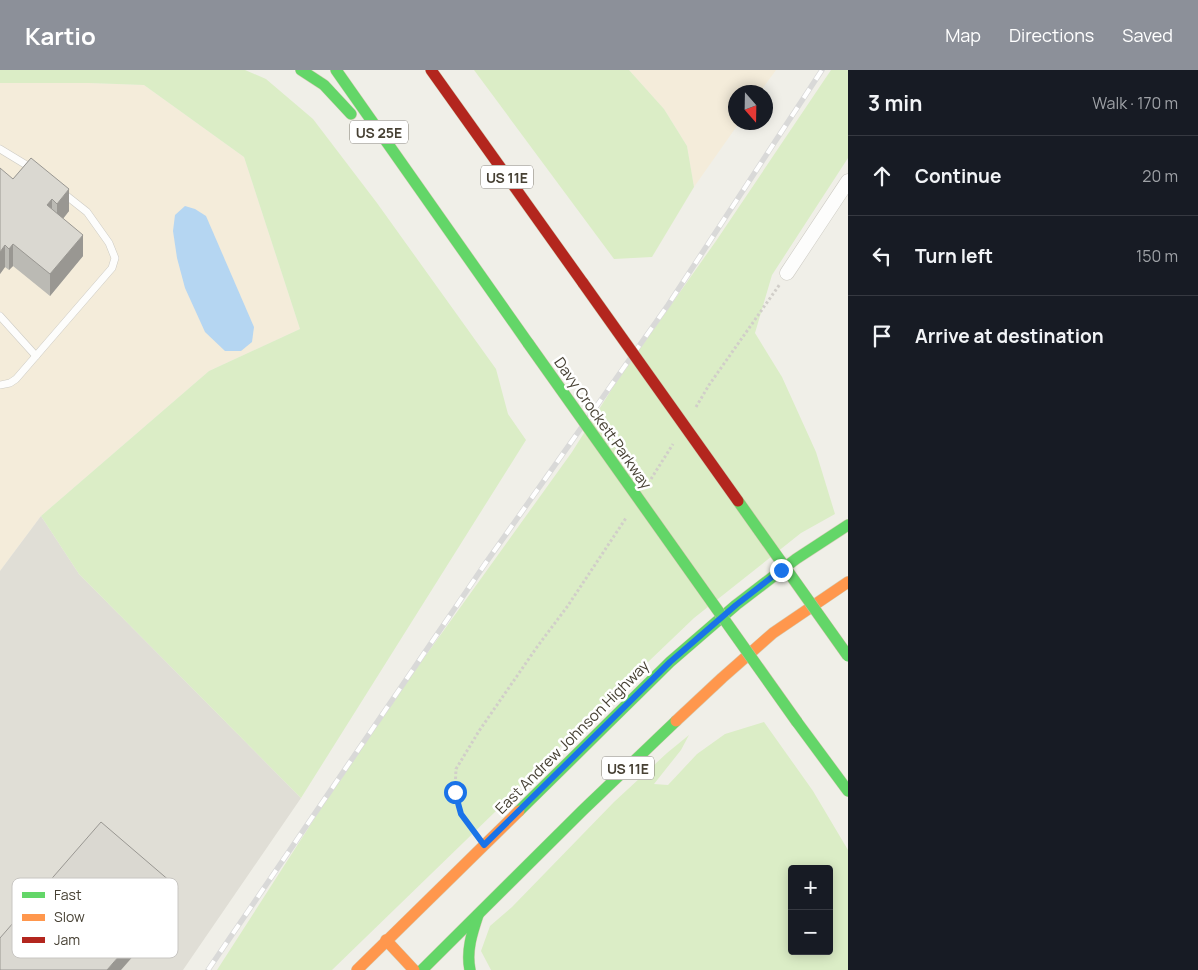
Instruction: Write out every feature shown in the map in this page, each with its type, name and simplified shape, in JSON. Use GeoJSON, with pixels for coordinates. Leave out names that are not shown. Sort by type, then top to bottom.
{"type":"FeatureCollection","features":[{"type":"Feature","properties":{"kind":"main road"},"geometry":{"type":"LineString","coordinates":[[301,70],[324,86],[423,193]]}},
{"type":"Feature","properties":{"kind":"main road","name":"Davy Crockett Parkway"},"geometry":{"type":"LineString","coordinates":[[336,70],[813,744],[815,762],[842,793]]}},
{"type":"Feature","properties":{"kind":"main road","name":"US 11E"},"geometry":{"type":"LineString","coordinates":[[431,70],[848,656]]}},
{"type":"Feature","properties":{"kind":"main road","name":"East Andrew Johnson Highway"},"geometry":{"type":"LineString","coordinates":[[357,970],[670,662],[736,605],[796,559],[848,525]]}},
{"type":"Feature","properties":{"kind":"main road","name":"US 11E"},"geometry":{"type":"LineString","coordinates":[[422,970],[589,805],[722,678],[773,634],[848,582]]}},
{"type":"Feature","properties":{"kind":"main road"},"geometry":{"type":"LineString","coordinates":[[470,970],[468,966],[468,953],[478,915]]}},
{"type":"Feature","properties":{"kind":"main road"},"geometry":{"type":"LineString","coordinates":[[386,940],[414,970]]}},
{"type":"Feature","properties":{"kind":"street"},"geometry":{"type":"LineString","coordinates":[[787,273],[848,181]]}},
{"type":"Feature","properties":{"kind":"lane"},"geometry":{"type":"LineString","coordinates":[[0,149],[38,172]]}},
{"type":"Feature","properties":{"kind":"lane"},"geometry":{"type":"LineString","coordinates":[[0,385],[10,383],[16,378],[112,268],[115,258],[109,243],[87,212],[59,189]]}},
{"type":"Feature","properties":{"kind":"lane"},"geometry":{"type":"LineString","coordinates":[[0,316],[36,356]]}},
{"type":"Feature","properties":{"kind":"path"},"geometry":{"type":"LineString","coordinates":[[694,410],[709,385],[787,273]]}},
{"type":"Feature","properties":{"kind":"path"},"geometry":{"type":"LineString","coordinates":[[648,483],[673,442]]}},
{"type":"Feature","properties":{"kind":"path"},"geometry":{"type":"LineString","coordinates":[[484,845],[461,814],[455,792],[456,769],[479,731],[628,516]]}},
{"type":"Feature","properties":{"kind":"shaded area"},"geometry":{"type":"Polygon","coordinates":[[[629,70],[776,70],[765,85],[728,85],[728,130],[734,130],[694,187],[687,146],[664,109],[629,70]]]}},
{"type":"Feature","properties":{"kind":"shaded area"},"geometry":{"type":"Polygon","coordinates":[[[0,83],[144,85],[244,157],[300,329],[209,371],[41,516],[0,571],[0,83]]]}},
{"type":"Feature","properties":{"kind":"shaded area"},"geometry":{"type":"Polygon","coordinates":[[[41,516],[79,574],[301,798],[183,970],[0,970],[0,571],[41,516]]]}},
{"type":"Feature","properties":{"kind":"green space"},"geometry":{"type":"Polygon","coordinates":[[[0,70],[245,70],[266,79],[313,119],[377,203],[496,369],[508,414],[526,440],[301,798],[79,574],[41,516],[209,371],[300,329],[244,157],[144,85],[0,83],[0,70]]]}},
{"type":"Feature","properties":{"kind":"green space"},"geometry":{"type":"Polygon","coordinates":[[[474,70],[629,70],[664,109],[687,146],[694,187],[652,257],[614,259],[474,70]]]}},
{"type":"Feature","properties":{"kind":"green space"},"geometry":{"type":"Polygon","coordinates":[[[831,70],[848,70],[848,158],[772,275],[755,333],[782,377],[816,452],[835,514],[801,533],[694,618],[332,970],[217,970],[365,740],[572,452],[615,384],[716,241],[831,70]]]}},
{"type":"Feature","properties":{"kind":"green space"},"geometry":{"type":"Polygon","coordinates":[[[764,722],[813,791],[848,850],[848,970],[491,970],[481,951],[490,926],[512,907],[614,802],[689,735],[681,750],[654,784],[668,785],[697,754],[725,734],[764,722]]]}},
{"type":"Feature","properties":{"kind":"water"},"geometry":{"type":"Polygon","coordinates":[[[185,206],[195,209],[206,216],[254,327],[252,342],[241,351],[225,351],[205,332],[185,288],[177,258],[173,231],[175,215],[185,206]]]}},
{"type":"Feature","properties":{"kind":"building"},"geometry":{"type":"Polygon","coordinates":[[[31,158],[69,189],[57,204],[52,199],[47,205],[83,235],[50,274],[13,244],[9,249],[5,245],[0,252],[0,168],[13,179],[31,158]]]}},
{"type":"Feature","properties":{"kind":"building"},"geometry":{"type":"Polygon","coordinates":[[[101,822],[166,878],[52,878],[101,822]]]}},
{"type":"Feature","properties":{"kind":"building"},"geometry":{"type":"Polygon","coordinates":[[[12,924],[12,958],[117,958],[107,970],[0,970],[0,938],[12,924]]]}},
{"type":"Feature","properties":{"kind":"railway"},"geometry":{"type":"LineString","coordinates":[[208,970],[485,564],[668,305],[822,70]]}},
{"type":"Feature","properties":{"kind":"traffic: fast"},"geometry":{"type":"LineString","coordinates":[[301,70],[324,85],[351,114]]}},
{"type":"Feature","properties":{"kind":"traffic: fast"},"geometry":{"type":"LineString","coordinates":[[336,70],[528,343]]}},
{"type":"Feature","properties":{"kind":"traffic: fast"},"geometry":{"type":"LineString","coordinates":[[528,343],[797,722]]}},
{"type":"Feature","properties":{"kind":"traffic: fast"},"geometry":{"type":"LineString","coordinates":[[738,501],[848,656]]}},
{"type":"Feature","properties":{"kind":"traffic: fast"},"geometry":{"type":"LineString","coordinates":[[519,811],[670,662],[736,605],[796,559],[848,525]]}},
{"type":"Feature","properties":{"kind":"traffic: fast"},"geometry":{"type":"LineString","coordinates":[[422,970],[582,811],[676,721]]}},
{"type":"Feature","properties":{"kind":"traffic: fast"},"geometry":{"type":"LineString","coordinates":[[797,722],[848,791]]}},
{"type":"Feature","properties":{"kind":"traffic: fast"},"geometry":{"type":"LineString","coordinates":[[470,970],[469,949],[478,915]]}},
{"type":"Feature","properties":{"kind":"traffic: slow"},"geometry":{"type":"LineString","coordinates":[[676,721],[773,633],[848,582]]}},
{"type":"Feature","properties":{"kind":"traffic: slow"},"geometry":{"type":"LineString","coordinates":[[357,970],[519,811]]}},
{"type":"Feature","properties":{"kind":"traffic: slow"},"geometry":{"type":"LineString","coordinates":[[386,940],[414,970]]}},
{"type":"Feature","properties":{"kind":"traffic: jam"},"geometry":{"type":"LineString","coordinates":[[431,70],[583,283]]}},
{"type":"Feature","properties":{"kind":"traffic: jam"},"geometry":{"type":"LineString","coordinates":[[583,283],[738,501]]}},
{"type":"Feature","properties":{"kind":"route"},"geometry":{"type":"LineString","coordinates":[[455,792],[461,814],[484,845],[670,662],[736,605],[781,570]]}}]}
